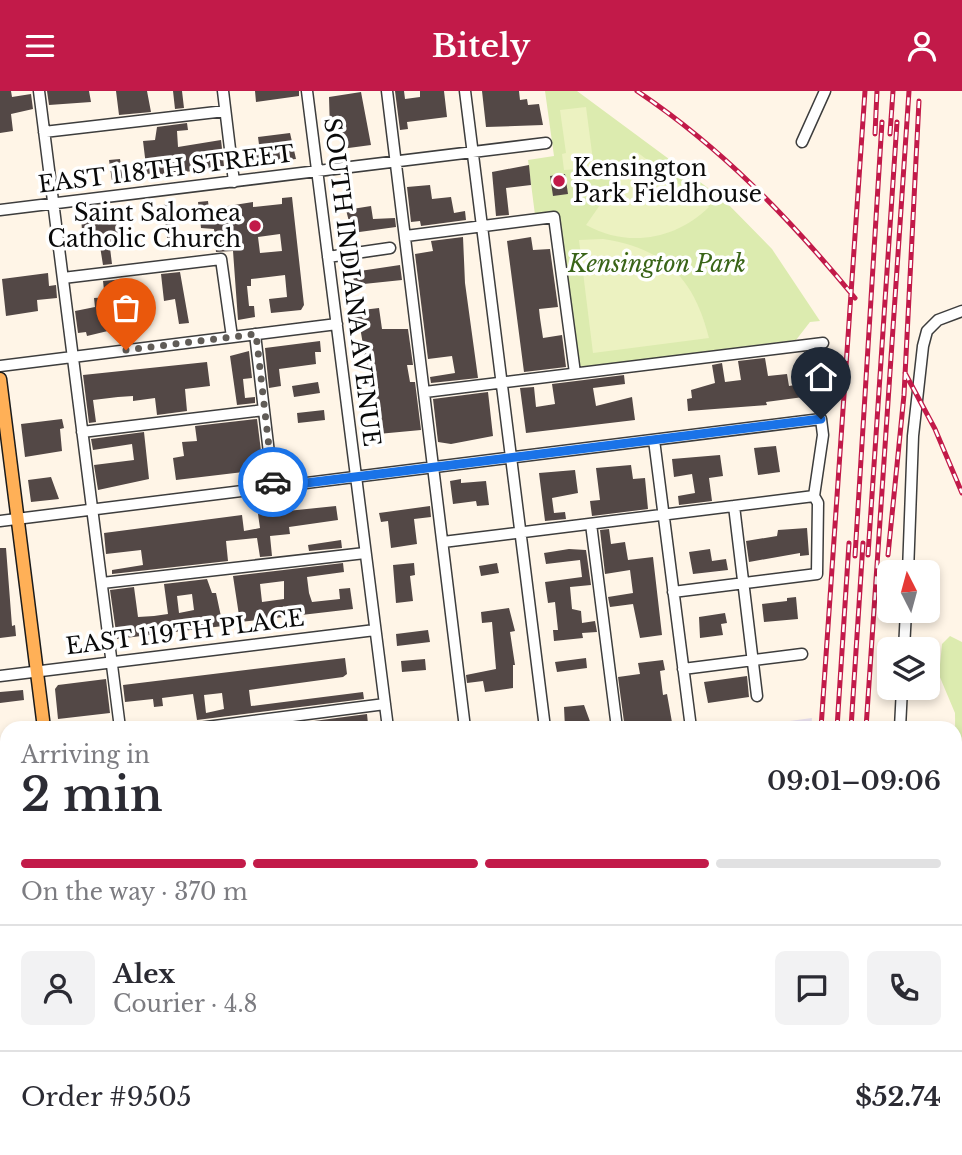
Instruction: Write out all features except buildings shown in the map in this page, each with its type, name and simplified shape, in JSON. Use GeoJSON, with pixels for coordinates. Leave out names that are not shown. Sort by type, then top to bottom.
{"type":"FeatureCollection","features":[{"type":"Feature","properties":{"kind":"main road"},"geometry":{"type":"LineString","coordinates":[[0,379],[43,721]]}},
{"type":"Feature","properties":{"kind":"street"},"geometry":{"type":"LineString","coordinates":[[38,91],[119,721]]}},
{"type":"Feature","properties":{"kind":"street"},"geometry":{"type":"LineString","coordinates":[[223,91],[233,182]]}},
{"type":"Feature","properties":{"kind":"street","name":"SOUTH INDIANA AVENUE"},"geometry":{"type":"LineString","coordinates":[[307,91],[387,721]]}},
{"type":"Feature","properties":{"kind":"street"},"geometry":{"type":"LineString","coordinates":[[387,91],[464,721]]}},
{"type":"Feature","properties":{"kind":"street"},"geometry":{"type":"LineString","coordinates":[[465,91],[544,721]]}},
{"type":"Feature","properties":{"kind":"street"},"geometry":{"type":"LineString","coordinates":[[802,142],[825,91]]}},
{"type":"Feature","properties":{"kind":"street"},"geometry":{"type":"LineString","coordinates":[[44,132],[225,111]]}},
{"type":"Feature","properties":{"kind":"street","name":"EAST 118TH STREET"},"geometry":{"type":"LineString","coordinates":[[0,210],[546,143]]}},
{"type":"Feature","properties":{"kind":"street"},"geometry":{"type":"LineString","coordinates":[[406,236],[554,218],[575,373]]}},
{"type":"Feature","properties":{"kind":"street"},"geometry":{"type":"LineString","coordinates":[[328,257],[390,248]]}},
{"type":"Feature","properties":{"kind":"street"},"geometry":{"type":"LineString","coordinates":[[62,278],[221,259],[232,337]]}},
{"type":"Feature","properties":{"kind":"street"},"geometry":{"type":"LineString","coordinates":[[908,560],[913,436],[923,346],[927,331],[938,320],[962,311]]}},
{"type":"Feature","properties":{"kind":"street"},"geometry":{"type":"LineString","coordinates":[[0,366],[337,324]]}},
{"type":"Feature","properties":{"kind":"street"},"geometry":{"type":"LineString","coordinates":[[256,334],[274,487]]}},
{"type":"Feature","properties":{"kind":"street"},"geometry":{"type":"LineString","coordinates":[[425,392],[823,343]]}},
{"type":"Feature","properties":{"kind":"street"},"geometry":{"type":"LineString","coordinates":[[82,432],[264,410]]}},
{"type":"Feature","properties":{"kind":"street"},"geometry":{"type":"LineString","coordinates":[[0,521],[821,419],[823,435],[814,496],[818,503],[817,574],[673,592]]}},
{"type":"Feature","properties":{"kind":"street"},"geometry":{"type":"LineString","coordinates":[[654,440],[690,721]]}},
{"type":"Feature","properties":{"kind":"street"},"geometry":{"type":"LineString","coordinates":[[443,542],[814,496]]}},
{"type":"Feature","properties":{"kind":"street"},"geometry":{"type":"LineString","coordinates":[[734,506],[757,696]]}},
{"type":"Feature","properties":{"kind":"street"},"geometry":{"type":"LineString","coordinates":[[591,524],[616,721]]}},
{"type":"Feature","properties":{"kind":"street"},"geometry":{"type":"LineString","coordinates":[[102,583],[365,553]]}},
{"type":"Feature","properties":{"kind":"street","name":"EAST 119TH PLACE"},"geometry":{"type":"LineString","coordinates":[[0,676],[375,629]]}},
{"type":"Feature","properties":{"kind":"street"},"geometry":{"type":"LineString","coordinates":[[683,669],[802,654]]}},
{"type":"Feature","properties":{"kind":"street"},"geometry":{"type":"LineString","coordinates":[[900,721],[901,700]]}},
{"type":"Feature","properties":{"kind":"street"},"geometry":{"type":"LineString","coordinates":[[253,721],[385,704]]}},
{"type":"Feature","properties":{"kind":"shaded area"},"geometry":{"type":"Polygon","coordinates":[[[812,718],[812,721],[790,721],[812,718]]]}},
{"type":"Feature","properties":{"kind":"green space","name":"Kensington Park"},"geometry":{"type":"Polygon","coordinates":[[[545,91],[577,91],[723,199],[772,249],[820,321],[810,322],[796,340],[583,367],[576,364],[557,213],[535,215],[528,160],[554,156],[545,91]]]}},
{"type":"Feature","properties":{"kind":"green space"},"geometry":{"type":"Polygon","coordinates":[[[586,107],[594,168],[564,170],[562,154],[566,153],[560,110],[586,107]]]}},
{"type":"Feature","properties":{"kind":"green space"},"geometry":{"type":"Polygon","coordinates":[[[637,152],[709,207],[681,227],[650,237],[618,237],[586,225],[637,152]]]}},
{"type":"Feature","properties":{"kind":"green space"},"geometry":{"type":"Polygon","coordinates":[[[603,239],[643,250],[673,269],[695,298],[709,338],[593,353],[579,240],[603,239]]]}},
{"type":"Feature","properties":{"kind":"green space"},"geometry":{"type":"Polygon","coordinates":[[[950,636],[962,642],[962,721],[955,721],[955,713],[940,677],[942,644],[950,636]]]}},
{"type":"Feature","properties":{"kind":"railway"},"geometry":{"type":"LineString","coordinates":[[637,91],[698,136],[754,186],[855,298]]}},
{"type":"Feature","properties":{"kind":"railway"},"geometry":{"type":"LineString","coordinates":[[821,721],[865,91]]}},
{"type":"Feature","properties":{"kind":"railway"},"geometry":{"type":"LineString","coordinates":[[875,134],[877,91]]}},
{"type":"Feature","properties":{"kind":"railway"},"geometry":{"type":"LineString","coordinates":[[890,134],[893,91]]}},
{"type":"Feature","properties":{"kind":"railway"},"geometry":{"type":"LineString","coordinates":[[866,721],[909,91]]}},
{"type":"Feature","properties":{"kind":"railway"},"geometry":{"type":"LineString","coordinates":[[888,555],[904,395],[919,101]]}},
{"type":"Feature","properties":{"kind":"railway"},"geometry":{"type":"LineString","coordinates":[[855,556],[882,122]]}},
{"type":"Feature","properties":{"kind":"railway"},"geometry":{"type":"LineString","coordinates":[[868,555],[897,122]]}},
{"type":"Feature","properties":{"kind":"railway"},"geometry":{"type":"LineString","coordinates":[[905,373],[935,429],[962,493]]}},
{"type":"Feature","properties":{"kind":"railway"},"geometry":{"type":"LineString","coordinates":[[837,721],[849,543]]}},
{"type":"Feature","properties":{"kind":"railway"},"geometry":{"type":"LineString","coordinates":[[851,721],[863,543]]}},
{"type":"Feature","properties":{"kind":"way so far"},"geometry":{"type":"LineString","coordinates":[[126,350],[256,334],[273,482]]}},
{"type":"Feature","properties":{"kind":"place","name":"Kensington Park Fieldhouse"},"geometry":{"type":"Point","coordinates":[559,181]}},
{"type":"Feature","properties":{"kind":"place","name":"Saint Salomea Catholic Church"},"geometry":{"type":"Point","coordinates":[255,226]}},
{"type":"Feature","properties":{"kind":"route"},"geometry":{"type":"LineString","coordinates":[[273,482],[274,487],[821,419]]}}]}
